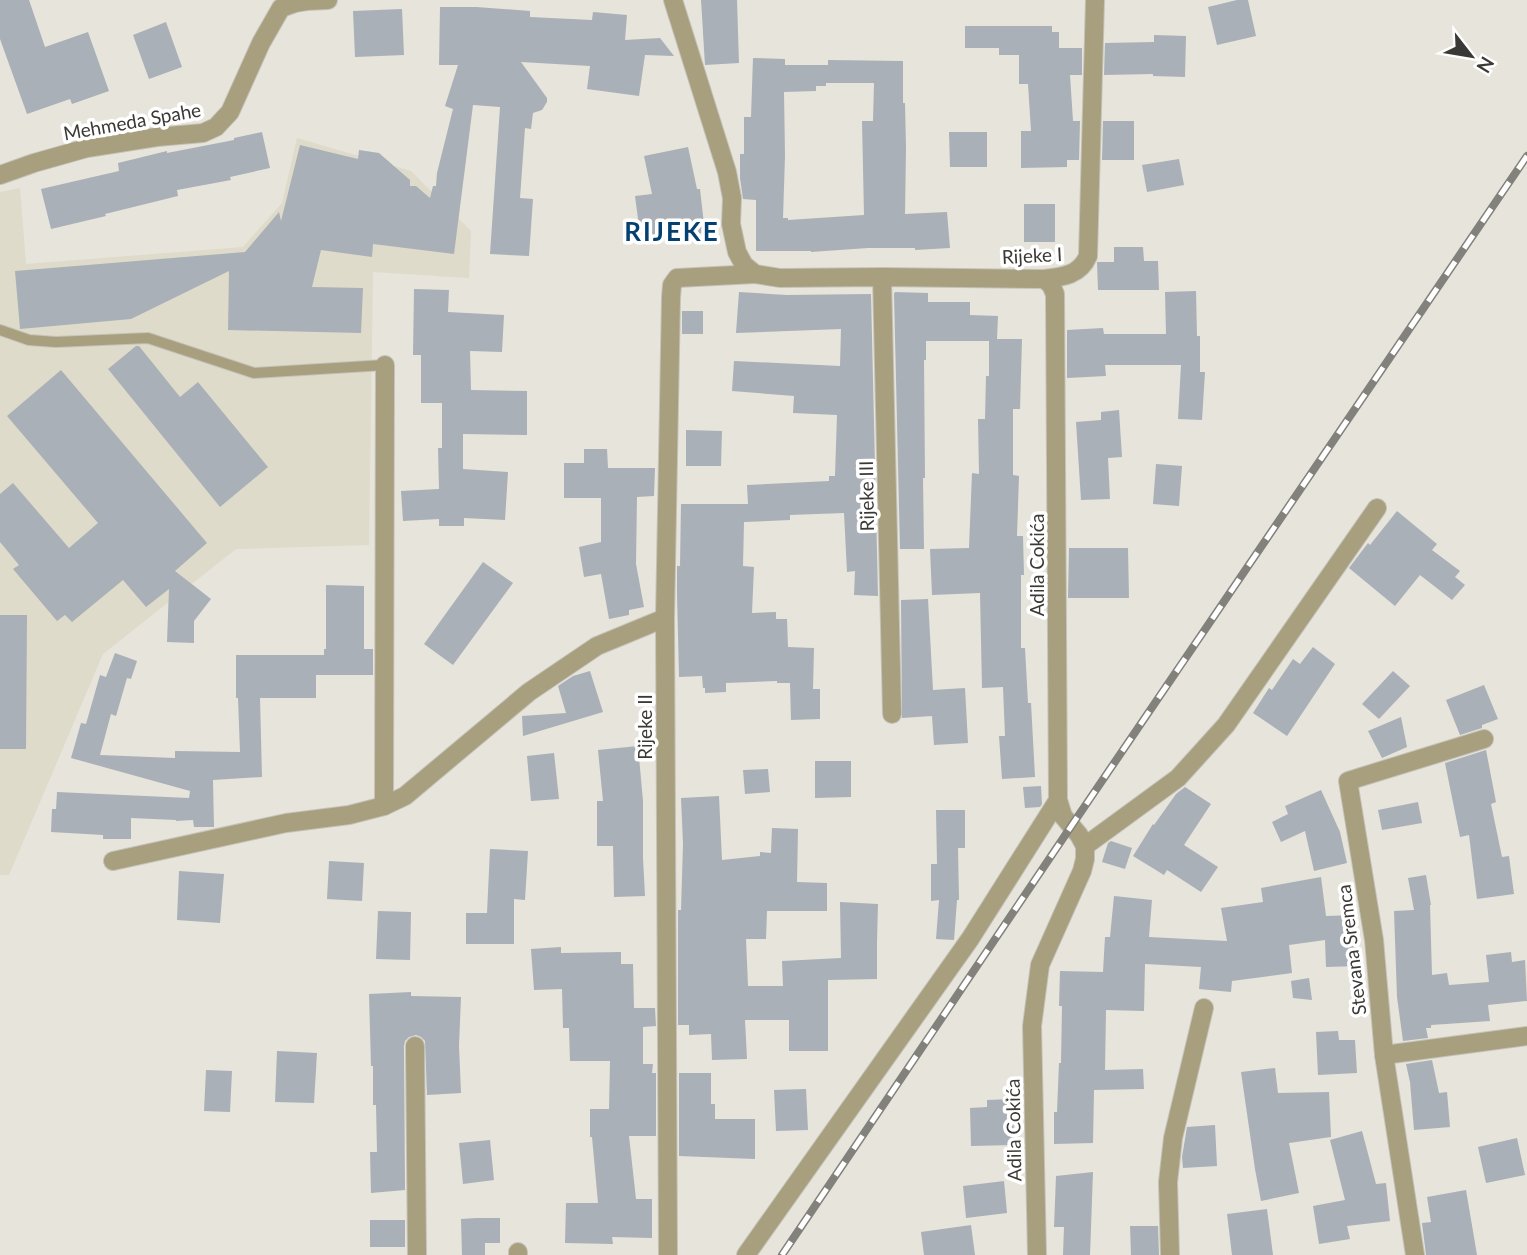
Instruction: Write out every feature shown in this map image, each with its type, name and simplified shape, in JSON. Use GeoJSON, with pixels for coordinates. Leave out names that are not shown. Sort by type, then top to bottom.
{"type":"FeatureCollection","features":[{"type":"Feature","properties":{"kind":"street","name":"Mehmeda Spahe"},"geometry":{"type":"LineString","coordinates":[[0,175],[87,148],[203,133],[216,127],[230,112],[279,4],[328,0]]}},
{"type":"Feature","properties":{"kind":"street"},"geometry":{"type":"LineString","coordinates":[[673,0],[727,172],[737,252],[744,265],[755,274]]}},
{"type":"Feature","properties":{"kind":"street","name":"Rijeke I"},"geometry":{"type":"LineString","coordinates":[[755,274],[780,278],[1044,279],[1064,277],[1084,264],[1088,256],[1095,0]]}},
{"type":"Feature","properties":{"kind":"street","name":"Rijeke II"},"geometry":{"type":"LineString","coordinates":[[668,1255],[665,618],[672,285],[677,278],[682,277],[755,274]]}},
{"type":"Feature","properties":{"kind":"street","name":"Rijeke III"},"geometry":{"type":"LineString","coordinates":[[882,277],[892,714]]}},
{"type":"Feature","properties":{"kind":"street","name":"Adila Cokića"},"geometry":{"type":"LineString","coordinates":[[1037,1255],[1032,1026],[1040,965],[1085,859],[1085,846],[1063,816],[1058,800],[1055,294],[1044,279]]}},
{"type":"Feature","properties":{"kind":"street"},"geometry":{"type":"LineString","coordinates":[[384,365],[384,806]]}},
{"type":"Feature","properties":{"kind":"street"},"geometry":{"type":"LineString","coordinates":[[1085,846],[1178,778],[1226,725],[1377,508]]}},
{"type":"Feature","properties":{"kind":"street"},"geometry":{"type":"LineString","coordinates":[[114,861],[286,823],[349,815],[384,806],[405,796],[530,692],[597,646],[665,618]]}},
{"type":"Feature","properties":{"kind":"street","name":"Stevana Sremca"},"geometry":{"type":"LineString","coordinates":[[1415,1255],[1384,1055],[1374,940],[1348,781],[1483,739]]}},
{"type":"Feature","properties":{"kind":"street"},"geometry":{"type":"LineString","coordinates":[[747,1255],[970,939],[1058,800]]}},
{"type":"Feature","properties":{"kind":"street"},"geometry":{"type":"LineString","coordinates":[[1170,1255],[1168,1181],[1172,1139],[1204,1008]]}},
{"type":"Feature","properties":{"kind":"street"},"geometry":{"type":"LineString","coordinates":[[1384,1055],[1527,1036]]}},
{"type":"Feature","properties":{"kind":"street"},"geometry":{"type":"LineString","coordinates":[[415,1046],[417,1255]]}},
{"type":"Feature","properties":{"kind":"lane"},"geometry":{"type":"LineString","coordinates":[[0,330],[30,341],[148,338],[254,373],[384,365]]}},
{"type":"Feature","properties":{"kind":"shaded area"},"geometry":{"type":"Polygon","coordinates":[[[297,138],[411,171],[471,231],[469,278],[373,272],[369,545],[236,549],[103,654],[9,875],[0,875],[0,192],[20,188],[26,264],[243,247],[282,203],[297,138]]]}},
{"type":"Feature","properties":{"kind":"building"},"geometry":{"type":"Polygon","coordinates":[[[0,0],[29,0],[45,47],[88,32],[109,91],[72,104],[70,99],[27,114],[0,39],[0,0]]]}},
{"type":"Feature","properties":{"kind":"building"},"geometry":{"type":"Polygon","coordinates":[[[701,0],[737,0],[739,63],[705,65],[701,0]]]}},
{"type":"Feature","properties":{"kind":"building"},"geometry":{"type":"Polygon","coordinates":[[[1248,0],[1256,36],[1217,45],[1208,7],[1248,0]]]}},
{"type":"Feature","properties":{"kind":"building"},"geometry":{"type":"Polygon","coordinates":[[[440,7],[530,11],[530,17],[592,20],[593,12],[627,15],[625,40],[660,38],[674,56],[645,55],[639,96],[587,89],[590,66],[521,62],[547,98],[542,110],[533,113],[531,129],[525,128],[520,198],[533,199],[529,256],[490,254],[500,107],[473,105],[454,254],[373,244],[372,257],[321,250],[312,287],[363,288],[361,333],[228,330],[229,271],[131,319],[20,329],[15,271],[245,252],[279,212],[281,221],[300,145],[358,159],[359,150],[379,153],[410,180],[410,186],[416,186],[430,198],[433,186],[436,186],[453,109],[445,106],[458,65],[439,65],[440,7]]]}},
{"type":"Feature","properties":{"kind":"building"},"geometry":{"type":"Polygon","coordinates":[[[402,9],[404,55],[355,57],[353,11],[402,9]]]}},
{"type":"Feature","properties":{"kind":"building"},"geometry":{"type":"Polygon","coordinates":[[[166,22],[182,67],[149,79],[133,35],[166,22]]]}},
{"type":"Feature","properties":{"kind":"building"},"geometry":{"type":"Polygon","coordinates":[[[965,26],[1052,26],[1052,32],[1059,32],[1059,48],[1082,48],[1082,75],[1070,75],[1073,121],[1080,121],[1079,160],[1067,160],[1067,167],[1021,168],[1021,131],[1031,131],[1028,84],[1019,84],[1019,55],[999,55],[999,48],[965,48],[965,26]]]}},
{"type":"Feature","properties":{"kind":"building"},"geometry":{"type":"Polygon","coordinates":[[[1154,35],[1186,36],[1185,77],[1153,74],[1104,75],[1105,43],[1154,42],[1154,35]]]}},
{"type":"Feature","properties":{"kind":"building"},"geometry":{"type":"Polygon","coordinates":[[[753,58],[785,59],[785,65],[828,65],[828,60],[903,61],[905,214],[947,212],[950,248],[756,251],[756,200],[743,199],[740,178],[740,154],[744,154],[744,117],[751,117],[753,58]],[[826,83],[826,86],[816,86],[816,91],[784,92],[783,218],[788,220],[864,215],[862,121],[873,121],[874,83],[826,83]]]}},
{"type":"Feature","properties":{"kind":"building"},"geometry":{"type":"Polygon","coordinates":[[[1103,121],[1134,121],[1134,160],[1102,160],[1103,121]]]}},
{"type":"Feature","properties":{"kind":"building"},"geometry":{"type":"Polygon","coordinates":[[[262,132],[270,168],[230,177],[231,180],[177,190],[178,196],[51,229],[41,189],[119,171],[118,163],[262,132]]]}},
{"type":"Feature","properties":{"kind":"building"},"geometry":{"type":"Polygon","coordinates":[[[949,132],[987,132],[987,167],[950,167],[949,132]]]}},
{"type":"Feature","properties":{"kind":"building"},"geometry":{"type":"Polygon","coordinates":[[[688,147],[697,189],[700,189],[705,233],[647,238],[645,225],[639,226],[635,196],[652,194],[644,156],[688,147]]]}},
{"type":"Feature","properties":{"kind":"building"},"geometry":{"type":"Polygon","coordinates":[[[1179,159],[1184,185],[1147,192],[1142,165],[1179,159]]]}},
{"type":"Feature","properties":{"kind":"building"},"geometry":{"type":"Polygon","coordinates":[[[1024,204],[1055,204],[1055,242],[1024,242],[1024,204]]]}},
{"type":"Feature","properties":{"kind":"building"},"geometry":{"type":"Polygon","coordinates":[[[1114,247],[1143,247],[1144,261],[1158,261],[1159,290],[1098,290],[1097,262],[1114,262],[1114,247]]]}},
{"type":"Feature","properties":{"kind":"building"},"geometry":{"type":"Polygon","coordinates":[[[414,289],[449,290],[448,312],[504,315],[502,352],[470,351],[471,390],[527,391],[527,435],[463,434],[463,469],[508,472],[505,520],[464,518],[464,526],[439,526],[439,519],[403,521],[401,491],[439,489],[438,448],[442,448],[442,403],[421,403],[421,355],[413,355],[414,289]]]}},
{"type":"Feature","properties":{"kind":"building"},"geometry":{"type":"Polygon","coordinates":[[[1196,291],[1200,372],[1205,372],[1202,420],[1178,419],[1181,365],[1105,365],[1106,376],[1067,378],[1067,330],[1103,328],[1104,334],[1166,334],[1165,292],[1196,291]]]}},
{"type":"Feature","properties":{"kind":"building"},"geometry":{"type":"Polygon","coordinates":[[[739,292],[787,295],[871,294],[878,596],[854,595],[855,571],[847,572],[844,513],[790,515],[790,520],[744,522],[743,566],[754,567],[752,613],[776,612],[776,619],[787,619],[788,647],[814,648],[813,689],[820,689],[820,719],[791,720],[790,683],[726,683],[726,692],[705,693],[702,676],[679,677],[677,566],[680,566],[681,504],[748,504],[747,485],[829,481],[829,476],[835,476],[837,415],[793,413],[794,396],[732,391],[734,361],[840,366],[841,329],[736,333],[739,292]]]}},
{"type":"Feature","properties":{"kind":"building"},"geometry":{"type":"Polygon","coordinates":[[[895,292],[928,293],[928,302],[970,302],[970,315],[998,316],[997,339],[1022,339],[1020,409],[1013,409],[1013,475],[1019,476],[1017,536],[1023,536],[1024,575],[1021,575],[1021,648],[1025,648],[1028,703],[1031,703],[1035,777],[1002,779],[999,736],[1005,736],[1003,687],[982,688],[980,593],[932,595],[930,549],[969,548],[972,473],[979,474],[978,419],[985,419],[989,341],[926,341],[924,549],[900,549],[895,292]]]}},
{"type":"Feature","properties":{"kind":"building"},"geometry":{"type":"Polygon","coordinates":[[[682,311],[703,311],[703,334],[682,334],[682,311]]]}},
{"type":"Feature","properties":{"kind":"building"},"geometry":{"type":"Polygon","coordinates":[[[139,346],[180,397],[198,382],[268,467],[220,507],[108,369],[139,346]]]}},
{"type":"Feature","properties":{"kind":"building"},"geometry":{"type":"Polygon","coordinates":[[[61,370],[207,543],[175,571],[211,599],[194,621],[194,643],[167,642],[169,589],[146,607],[123,580],[72,622],[65,615],[57,621],[13,569],[19,565],[0,542],[0,494],[13,483],[69,548],[98,523],[7,416],[61,370]]]}},
{"type":"Feature","properties":{"kind":"building"},"geometry":{"type":"Polygon","coordinates":[[[1119,410],[1122,457],[1108,458],[1110,499],[1081,500],[1076,422],[1101,420],[1101,412],[1119,410]]]}},
{"type":"Feature","properties":{"kind":"building"},"geometry":{"type":"Polygon","coordinates":[[[686,430],[722,431],[721,466],[686,466],[686,430]]]}},
{"type":"Feature","properties":{"kind":"building"},"geometry":{"type":"Polygon","coordinates":[[[584,449],[607,449],[608,468],[655,468],[654,496],[637,497],[636,564],[644,607],[629,610],[629,615],[609,619],[601,574],[584,577],[579,547],[601,542],[601,498],[564,498],[564,463],[584,463],[584,449]]]}},
{"type":"Feature","properties":{"kind":"building"},"geometry":{"type":"Polygon","coordinates":[[[1156,464],[1182,466],[1179,506],[1153,504],[1156,464]]]}},
{"type":"Feature","properties":{"kind":"building"},"geometry":{"type":"Polygon","coordinates":[[[1397,511],[1437,544],[1432,550],[1460,571],[1455,577],[1465,585],[1452,600],[1420,575],[1395,606],[1349,568],[1397,511]]]}},
{"type":"Feature","properties":{"kind":"building"},"geometry":{"type":"Polygon","coordinates":[[[1069,548],[1128,548],[1129,598],[1068,598],[1069,548]]]}},
{"type":"Feature","properties":{"kind":"building"},"geometry":{"type":"Polygon","coordinates":[[[483,562],[513,583],[453,665],[424,644],[483,562]]]}},
{"type":"Feature","properties":{"kind":"building"},"geometry":{"type":"Polygon","coordinates":[[[326,585],[364,586],[364,649],[373,649],[373,675],[316,675],[316,698],[260,698],[262,777],[213,780],[214,827],[194,827],[193,820],[131,818],[131,839],[103,839],[103,835],[51,832],[52,809],[56,809],[57,792],[189,798],[190,791],[71,758],[81,723],[86,724],[100,675],[106,677],[115,653],[137,661],[131,679],[127,678],[116,716],[111,714],[100,755],[175,758],[175,751],[240,752],[236,655],[324,655],[326,585]]]}},
{"type":"Feature","properties":{"kind":"building"},"geometry":{"type":"Polygon","coordinates":[[[928,599],[933,690],[965,688],[968,743],[934,745],[932,716],[902,718],[901,600],[928,599]]]}},
{"type":"Feature","properties":{"kind":"building"},"geometry":{"type":"Polygon","coordinates":[[[0,615],[27,615],[26,749],[0,749],[0,615]]]}},
{"type":"Feature","properties":{"kind":"building"},"geometry":{"type":"Polygon","coordinates":[[[1313,647],[1335,664],[1287,736],[1253,713],[1293,659],[1300,664],[1313,647]]]}},
{"type":"Feature","properties":{"kind":"building"},"geometry":{"type":"Polygon","coordinates":[[[590,671],[603,712],[523,736],[522,716],[566,713],[558,686],[573,676],[590,671]]]}},
{"type":"Feature","properties":{"kind":"building"},"geometry":{"type":"Polygon","coordinates":[[[1393,671],[1410,686],[1379,719],[1362,704],[1393,671]]]}},
{"type":"Feature","properties":{"kind":"building"},"geometry":{"type":"Polygon","coordinates":[[[1484,685],[1498,719],[1460,735],[1446,700],[1484,685]]]}},
{"type":"Feature","properties":{"kind":"building"},"geometry":{"type":"Polygon","coordinates":[[[1401,717],[1407,747],[1382,758],[1368,731],[1401,717]]]}},
{"type":"Feature","properties":{"kind":"building"},"geometry":{"type":"Polygon","coordinates":[[[638,746],[643,801],[645,896],[614,897],[613,846],[597,846],[597,801],[603,801],[598,750],[638,746]]]}},
{"type":"Feature","properties":{"kind":"building"},"geometry":{"type":"Polygon","coordinates":[[[1486,750],[1496,802],[1491,804],[1502,857],[1509,856],[1514,894],[1477,899],[1469,835],[1460,837],[1445,763],[1486,750]]]}},
{"type":"Feature","properties":{"kind":"building"},"geometry":{"type":"Polygon","coordinates":[[[554,753],[559,799],[531,801],[527,756],[554,753]]]}},
{"type":"Feature","properties":{"kind":"building"},"geometry":{"type":"Polygon","coordinates":[[[815,761],[851,761],[851,797],[815,798],[815,761]]]}},
{"type":"Feature","properties":{"kind":"building"},"geometry":{"type":"Polygon","coordinates":[[[768,769],[770,792],[745,794],[743,770],[768,769]]]}},
{"type":"Feature","properties":{"kind":"building"},"geometry":{"type":"Polygon","coordinates":[[[1041,786],[1040,807],[1025,808],[1023,787],[1041,786]]]}},
{"type":"Feature","properties":{"kind":"building"},"geometry":{"type":"Polygon","coordinates":[[[1185,787],[1211,804],[1184,845],[1218,867],[1201,892],[1167,870],[1164,875],[1133,856],[1153,824],[1176,794],[1185,787]]]}},
{"type":"Feature","properties":{"kind":"building"},"geometry":{"type":"Polygon","coordinates":[[[1321,790],[1340,832],[1347,863],[1314,871],[1305,831],[1281,842],[1272,822],[1288,814],[1285,806],[1321,790]]]}},
{"type":"Feature","properties":{"kind":"building"},"geometry":{"type":"Polygon","coordinates":[[[719,796],[722,860],[760,856],[760,852],[771,853],[772,828],[798,829],[797,882],[827,883],[827,911],[767,911],[766,939],[746,939],[748,986],[783,986],[782,961],[841,958],[840,902],[878,904],[877,979],[828,980],[828,1051],[789,1051],[789,1020],[745,1020],[747,1059],[712,1060],[711,1034],[689,1035],[689,1025],[678,1025],[678,910],[681,910],[683,844],[681,798],[719,796]]]}},
{"type":"Feature","properties":{"kind":"building"},"geometry":{"type":"Polygon","coordinates":[[[1418,802],[1422,823],[1382,830],[1378,810],[1418,802]]]}},
{"type":"Feature","properties":{"kind":"building"},"geometry":{"type":"Polygon","coordinates":[[[936,810],[965,810],[965,848],[958,848],[959,900],[954,940],[936,939],[939,900],[931,901],[931,864],[937,864],[936,810]]]}},
{"type":"Feature","properties":{"kind":"building"},"geometry":{"type":"Polygon","coordinates":[[[1111,841],[1132,848],[1125,869],[1102,862],[1111,841]]]}},
{"type":"Feature","properties":{"kind":"building"},"geometry":{"type":"Polygon","coordinates":[[[490,849],[528,851],[525,900],[514,899],[514,944],[466,944],[466,913],[487,913],[490,849]]]}},
{"type":"Feature","properties":{"kind":"building"},"geometry":{"type":"Polygon","coordinates":[[[329,861],[364,863],[362,901],[327,899],[329,861]]]}},
{"type":"Feature","properties":{"kind":"building"},"geometry":{"type":"Polygon","coordinates":[[[179,871],[224,874],[220,923],[177,920],[179,871]]]}},
{"type":"Feature","properties":{"kind":"building"},"geometry":{"type":"Polygon","coordinates":[[[1426,875],[1431,905],[1432,975],[1447,973],[1449,985],[1489,982],[1486,955],[1511,952],[1512,962],[1525,960],[1527,1001],[1488,1005],[1490,1021],[1431,1025],[1431,1028],[1426,1028],[1428,1038],[1403,1041],[1397,997],[1394,911],[1414,910],[1408,878],[1426,875]]]}},
{"type":"Feature","properties":{"kind":"building"},"geometry":{"type":"Polygon","coordinates":[[[1321,877],[1326,916],[1357,915],[1358,966],[1326,967],[1325,940],[1289,945],[1292,973],[1232,981],[1231,992],[1199,989],[1201,967],[1145,964],[1144,1011],[1106,1010],[1105,1070],[1143,1069],[1144,1089],[1094,1090],[1093,1143],[1054,1144],[1054,1112],[1057,1112],[1061,1063],[1060,971],[1103,972],[1105,937],[1110,937],[1114,896],[1152,900],[1149,937],[1227,941],[1221,908],[1263,902],[1261,888],[1321,877]]]}},
{"type":"Feature","properties":{"kind":"building"},"geometry":{"type":"Polygon","coordinates":[[[378,911],[411,912],[410,960],[376,959],[378,911]]]}},
{"type":"Feature","properties":{"kind":"building"},"geometry":{"type":"Polygon","coordinates":[[[561,947],[561,953],[621,952],[621,964],[633,964],[634,1008],[655,1008],[656,1026],[643,1027],[643,1064],[653,1064],[652,1073],[656,1073],[656,1136],[629,1136],[636,1199],[652,1199],[652,1238],[612,1237],[613,1244],[565,1243],[566,1203],[598,1203],[590,1137],[590,1109],[609,1109],[610,1061],[570,1061],[569,1028],[563,1028],[562,989],[534,990],[531,949],[561,947]]]}},
{"type":"Feature","properties":{"kind":"building"},"geometry":{"type":"Polygon","coordinates":[[[1309,978],[1312,1000],[1293,998],[1291,981],[1309,978]]]}},
{"type":"Feature","properties":{"kind":"building"},"geometry":{"type":"Polygon","coordinates":[[[411,992],[411,996],[461,997],[461,1093],[427,1095],[425,1041],[416,1035],[405,1041],[405,1190],[371,1193],[370,1152],[377,1152],[369,994],[411,992]]]}},
{"type":"Feature","properties":{"kind":"building"},"geometry":{"type":"Polygon","coordinates":[[[1338,1031],[1339,1040],[1355,1040],[1357,1073],[1318,1075],[1316,1032],[1338,1031]]]}},
{"type":"Feature","properties":{"kind":"building"},"geometry":{"type":"Polygon","coordinates":[[[277,1051],[317,1053],[314,1103],[275,1102],[277,1051]]]}},
{"type":"Feature","properties":{"kind":"building"},"geometry":{"type":"Polygon","coordinates":[[[1432,1060],[1439,1093],[1447,1092],[1450,1127],[1414,1130],[1406,1064],[1432,1060]]]}},
{"type":"Feature","properties":{"kind":"building"},"geometry":{"type":"Polygon","coordinates":[[[1275,1068],[1278,1093],[1329,1092],[1331,1137],[1289,1143],[1299,1193],[1261,1201],[1241,1072],[1275,1068]]]}},
{"type":"Feature","properties":{"kind":"building"},"geometry":{"type":"Polygon","coordinates":[[[206,1070],[232,1071],[230,1112],[204,1111],[206,1070]]]}},
{"type":"Feature","properties":{"kind":"building"},"geometry":{"type":"Polygon","coordinates":[[[679,1073],[711,1073],[711,1104],[715,1104],[715,1119],[755,1119],[755,1159],[679,1156],[679,1073]]]}},
{"type":"Feature","properties":{"kind":"building"},"geometry":{"type":"Polygon","coordinates":[[[806,1089],[808,1130],[776,1131],[774,1090],[806,1089]]]}},
{"type":"Feature","properties":{"kind":"building"},"geometry":{"type":"Polygon","coordinates":[[[1013,1099],[1014,1145],[971,1146],[970,1108],[987,1107],[987,1100],[1013,1099]]]}},
{"type":"Feature","properties":{"kind":"building"},"geometry":{"type":"Polygon","coordinates":[[[1215,1125],[1217,1166],[1183,1168],[1187,1127],[1215,1125]]]}},
{"type":"Feature","properties":{"kind":"building"},"geometry":{"type":"Polygon","coordinates":[[[1362,1131],[1376,1184],[1386,1183],[1390,1221],[1347,1226],[1350,1239],[1319,1244],[1313,1206],[1345,1200],[1330,1140],[1362,1131]]]}},
{"type":"Feature","properties":{"kind":"building"},"geometry":{"type":"Polygon","coordinates":[[[1517,1138],[1525,1175],[1486,1183],[1478,1147],[1517,1138]]]}},
{"type":"Feature","properties":{"kind":"building"},"geometry":{"type":"Polygon","coordinates":[[[490,1140],[494,1180],[463,1184],[459,1143],[490,1140]]]}},
{"type":"Feature","properties":{"kind":"building"},"geometry":{"type":"Polygon","coordinates":[[[1093,1172],[1090,1255],[1063,1255],[1064,1227],[1054,1227],[1056,1176],[1093,1172]]]}},
{"type":"Feature","properties":{"kind":"building"},"geometry":{"type":"Polygon","coordinates":[[[1004,1181],[1007,1213],[966,1218],[963,1186],[1004,1181]]]}},
{"type":"Feature","properties":{"kind":"building"},"geometry":{"type":"Polygon","coordinates":[[[1466,1190],[1477,1255],[1426,1255],[1422,1223],[1431,1222],[1427,1197],[1466,1190]]]}},
{"type":"Feature","properties":{"kind":"building"},"geometry":{"type":"Polygon","coordinates":[[[1267,1209],[1273,1255],[1232,1255],[1227,1214],[1267,1209]]]}},
{"type":"Feature","properties":{"kind":"building"},"geometry":{"type":"Polygon","coordinates":[[[500,1218],[500,1243],[485,1243],[485,1255],[462,1255],[461,1219],[500,1218]]]}},
{"type":"Feature","properties":{"kind":"building"},"geometry":{"type":"Polygon","coordinates":[[[370,1220],[405,1220],[405,1247],[370,1247],[370,1220]]]}},
{"type":"Feature","properties":{"kind":"building"},"geometry":{"type":"Polygon","coordinates":[[[971,1225],[975,1255],[924,1255],[921,1232],[971,1225]]]}},
{"type":"Feature","properties":{"kind":"building"},"geometry":{"type":"Polygon","coordinates":[[[1130,1226],[1158,1226],[1159,1255],[1131,1255],[1130,1226]]]}},
{"type":"Feature","properties":{"kind":"railway"},"geometry":{"type":"LineString","coordinates":[[782,1255],[1527,156]]}},
{"type":"Feature","properties":{"kind":"district","name":"RIJEKE"},"geometry":{"type":"Point","coordinates":[672,231]}}]}
